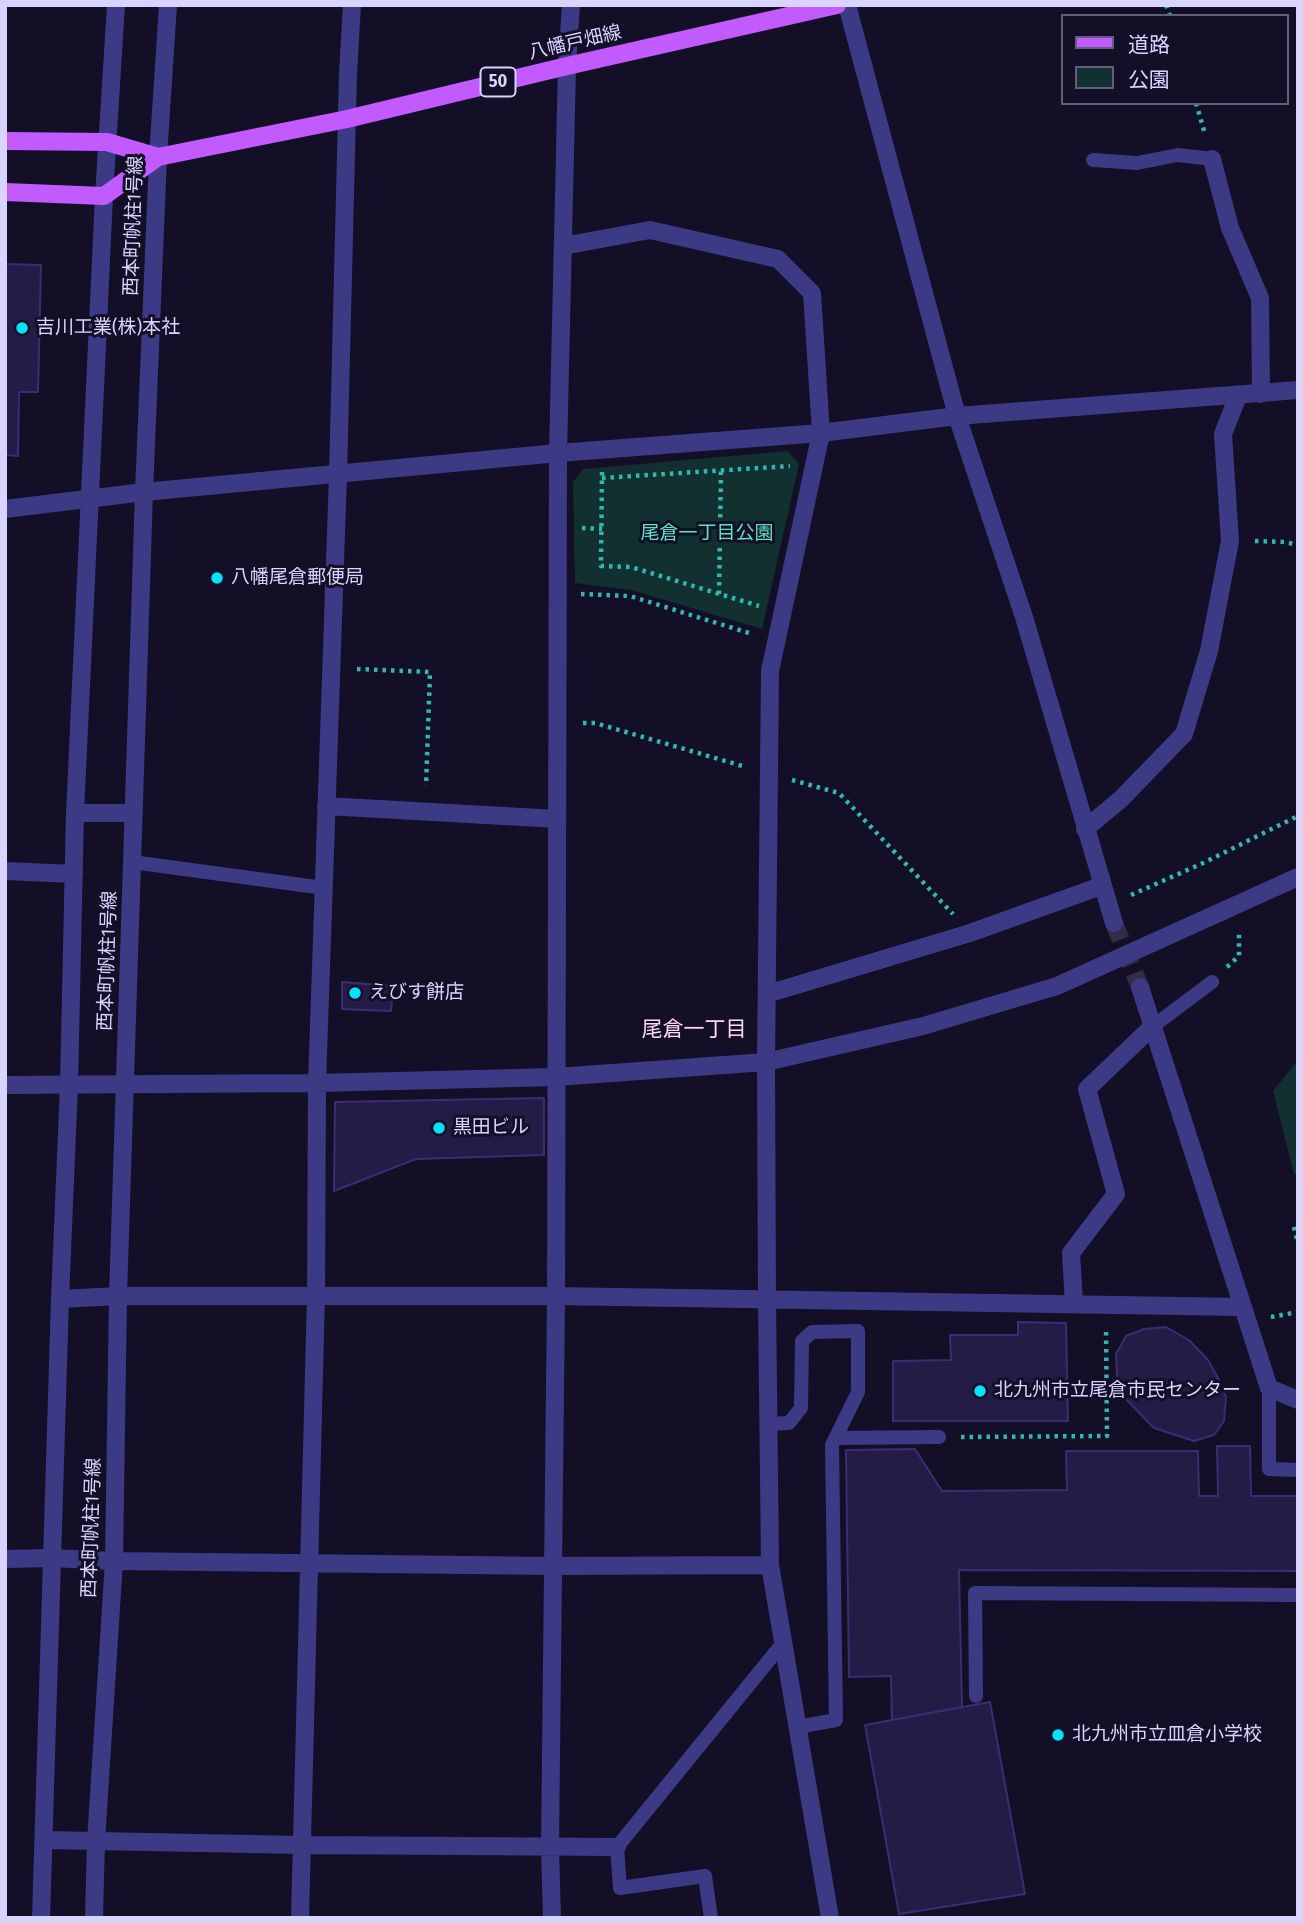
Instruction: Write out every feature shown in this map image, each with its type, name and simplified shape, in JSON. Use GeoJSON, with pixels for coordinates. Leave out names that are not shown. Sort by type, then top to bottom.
{"type":"FeatureCollection","features":[{"type":"Feature","properties":{"kind":"main road","name":"八幡戸畑線"},"geometry":{"type":"LineString","coordinates":[[104,197],[158,158],[347,118],[567,65],[838,5]]}},
{"type":"Feature","properties":{"kind":"main road","name":"八幡戸畑線"},"geometry":{"type":"LineString","coordinates":[[5,141],[107,142],[158,158]]}},
{"type":"Feature","properties":{"kind":"main road"},"geometry":{"type":"LineString","coordinates":[[5,192],[104,197]]}},
{"type":"Feature","properties":{"kind":"street","name":"西本町帆柱1号線"},"geometry":{"type":"LineString","coordinates":[[41,1918],[69,1085],[75,813],[104,197],[116,5]]}},
{"type":"Feature","properties":{"kind":"street","name":"西本町帆柱1号線"},"geometry":{"type":"LineString","coordinates":[[94,1918],[96,1841],[114,1561],[118,1296],[144,492],[158,158],[168,5]]}},
{"type":"Feature","properties":{"kind":"street"},"geometry":{"type":"LineString","coordinates":[[300,1918],[316,1295],[317,1083],[352,5]]}},
{"type":"Feature","properties":{"kind":"street"},"geometry":{"type":"LineString","coordinates":[[552,1918],[550,1848],[556,1296],[558,453],[567,65],[571,5]]}},
{"type":"Feature","properties":{"kind":"street"},"geometry":{"type":"LineString","coordinates":[[847,5],[957,416],[1028,630],[1114,923]]}},
{"type":"Feature","properties":{"kind":"street"},"geometry":{"type":"LineString","coordinates":[[1212,159],[1230,228],[1260,298],[1262,394]]}},
{"type":"Feature","properties":{"kind":"street"},"geometry":{"type":"LineString","coordinates":[[563,246],[650,230],[778,259],[812,293],[821,433],[770,671],[766,1062],[767,1300],[770,1565],[830,1918]]}},
{"type":"Feature","properties":{"kind":"street"},"geometry":{"type":"LineString","coordinates":[[5,509],[144,492],[558,453],[821,433],[957,416],[1298,390]]}},
{"type":"Feature","properties":{"kind":"street"},"geometry":{"type":"LineString","coordinates":[[1086,830],[1121,799],[1184,734],[1209,651],[1230,541],[1223,434],[1238,396]]}},
{"type":"Feature","properties":{"kind":"street"},"geometry":{"type":"LineString","coordinates":[[326,806],[557,819]]}},
{"type":"Feature","properties":{"kind":"street"},"geometry":{"type":"LineString","coordinates":[[75,813],[134,813]]}},
{"type":"Feature","properties":{"kind":"street"},"geometry":{"type":"LineString","coordinates":[[5,871],[74,874]]}},
{"type":"Feature","properties":{"kind":"street"},"geometry":{"type":"LineString","coordinates":[[5,1085],[317,1083],[556,1077],[766,1062],[923,1026],[1057,986],[1298,877]]}},
{"type":"Feature","properties":{"kind":"street"},"geometry":{"type":"LineString","coordinates":[[767,994],[970,933],[1101,886]]}},
{"type":"Feature","properties":{"kind":"street"},"geometry":{"type":"LineString","coordinates":[[1140,987],[1269,1388],[1298,1400]]}},
{"type":"Feature","properties":{"kind":"street"},"geometry":{"type":"LineString","coordinates":[[1074,1304],[1072,1253],[1116,1194],[1087,1089],[1152,1027]]}},
{"type":"Feature","properties":{"kind":"street"},"geometry":{"type":"LineString","coordinates":[[60,1298],[556,1296],[1241,1307]]}},
{"type":"Feature","properties":{"kind":"street"},"geometry":{"type":"LineString","coordinates":[[5,1559],[554,1566],[770,1565]]}},
{"type":"Feature","properties":{"kind":"street"},"geometry":{"type":"LineString","coordinates":[[45,1840],[617,1847]]}},
{"type":"Feature","properties":{"kind":"lane"},"geometry":{"type":"LineString","coordinates":[[1093,160],[1137,163],[1178,155],[1212,159]]}},
{"type":"Feature","properties":{"kind":"lane"},"geometry":{"type":"LineString","coordinates":[[132,862],[324,888]]}},
{"type":"Feature","properties":{"kind":"lane"},"geometry":{"type":"LineString","coordinates":[[1152,1027],[1212,982]]}},
{"type":"Feature","properties":{"kind":"lane"},"geometry":{"type":"LineString","coordinates":[[769,1423],[789,1423],[801,1408],[802,1341],[811,1332],[858,1331],[858,1392],[832,1445],[836,1720],[797,1727]]}},
{"type":"Feature","properties":{"kind":"lane"},"geometry":{"type":"LineString","coordinates":[[1269,1388],[1269,1469],[1298,1470]]}},
{"type":"Feature","properties":{"kind":"lane"},"geometry":{"type":"LineString","coordinates":[[836,1438],[939,1437]]}},
{"type":"Feature","properties":{"kind":"lane"},"geometry":{"type":"LineString","coordinates":[[976,1696],[975,1593],[1298,1595]]}},
{"type":"Feature","properties":{"kind":"lane"},"geometry":{"type":"LineString","coordinates":[[711,1918],[705,1876],[620,1888],[617,1847],[783,1643]]}},
{"type":"Feature","properties":{"kind":"path"},"geometry":{"type":"LineString","coordinates":[[1197,105],[1212,159]]}},
{"type":"Feature","properties":{"kind":"path"},"geometry":{"type":"LineString","coordinates":[[602,450],[601,566],[631,566],[783,614]]}},
{"type":"Feature","properties":{"kind":"path"},"geometry":{"type":"LineString","coordinates":[[602,478],[814,465]]}},
{"type":"Feature","properties":{"kind":"path"},"geometry":{"type":"LineString","coordinates":[[719,594],[721,471]]}},
{"type":"Feature","properties":{"kind":"path"},"geometry":{"type":"LineString","coordinates":[[1230,541],[1285,542],[1298,545]]}},
{"type":"Feature","properties":{"kind":"path"},"geometry":{"type":"LineString","coordinates":[[558,594],[630,596],[776,642]]}},
{"type":"Feature","properties":{"kind":"path"},"geometry":{"type":"LineString","coordinates":[[331,668],[430,672],[425,812]]}},
{"type":"Feature","properties":{"kind":"path"},"geometry":{"type":"LineString","coordinates":[[1108,905],[1201,864],[1298,816]]}},
{"type":"Feature","properties":{"kind":"path"},"geometry":{"type":"LineString","coordinates":[[1212,982],[1239,956],[1240,902]]}},
{"type":"Feature","properties":{"kind":"path"},"geometry":{"type":"LineString","coordinates":[[1294,1227],[1298,1244]]}},
{"type":"Feature","properties":{"kind":"path"},"geometry":{"type":"LineString","coordinates":[[939,1437],[1107,1437],[1106,1326]]}},
{"type":"Feature","properties":{"kind":"green space","name":"尾倉一丁目公園"},"geometry":{"type":"Polygon","coordinates":[[[788,451],[799,464],[762,629],[631,590],[575,583],[573,482],[583,469],[788,451]]]}},
{"type":"Feature","properties":{"kind":"green space"},"geometry":{"type":"Polygon","coordinates":[[[1298,1060],[1298,1174],[1294,1174],[1273,1091],[1298,1060]]]}},
{"type":"Feature","properties":{"kind":"building","name":"吉川工業(株)本社"},"geometry":{"type":"Polygon","coordinates":[[[5,264],[41,265],[38,392],[19,392],[18,456],[5,455],[5,264]]]}},
{"type":"Feature","properties":{"kind":"building"},"geometry":{"type":"Polygon","coordinates":[[[342,982],[393,986],[391,1011],[342,1009],[342,982]]]}},
{"type":"Feature","properties":{"kind":"building","name":"黒田ビル"},"geometry":{"type":"Polygon","coordinates":[[[544,1098],[544,1155],[416,1159],[334,1191],[335,1102],[544,1098]]]}},
{"type":"Feature","properties":{"kind":"building","name":"北九州市立尾倉市民センター"},"geometry":{"type":"Polygon","coordinates":[[[1018,1322],[1066,1323],[1068,1421],[893,1421],[893,1361],[951,1360],[950,1335],[1018,1335],[1018,1322]]]}},
{"type":"Feature","properties":{"kind":"building"},"geometry":{"type":"Polygon","coordinates":[[[1166,1327],[1189,1340],[1208,1360],[1219,1380],[1226,1397],[1224,1421],[1214,1435],[1194,1441],[1154,1428],[1123,1396],[1117,1378],[1116,1354],[1126,1336],[1144,1329],[1166,1327]]]}},
{"type":"Feature","properties":{"kind":"building"},"geometry":{"type":"Polygon","coordinates":[[[1217,1446],[1250,1446],[1251,1496],[1298,1496],[1298,1571],[959,1570],[962,1707],[892,1720],[891,1676],[849,1677],[846,1450],[915,1449],[942,1491],[1067,1490],[1066,1451],[1198,1451],[1199,1496],[1218,1496],[1217,1446]]]}},
{"type":"Feature","properties":{"kind":"building"},"geometry":{"type":"Polygon","coordinates":[[[990,1702],[1025,1894],[899,1914],[865,1725],[990,1702]]]}},
{"type":"Feature","properties":{"kind":"tunnel"},"geometry":{"type":"LineString","coordinates":[[1114,923],[1140,987]]}},
{"type":"Feature","properties":{"kind":"place","name":"吉川工業(株)本社"},"geometry":{"type":"Point","coordinates":[22,328]}},
{"type":"Feature","properties":{"kind":"place","name":"八幡尾倉郵便局"},"geometry":{"type":"Point","coordinates":[217,578]}},
{"type":"Feature","properties":{"kind":"place","name":"えびす餅店"},"geometry":{"type":"Point","coordinates":[355,993]}},
{"type":"Feature","properties":{"kind":"place","name":"黒田ビル"},"geometry":{"type":"Point","coordinates":[439,1128]}},
{"type":"Feature","properties":{"kind":"place","name":"北九州市立尾倉市民センター"},"geometry":{"type":"Point","coordinates":[980,1391]}},
{"type":"Feature","properties":{"kind":"place","name":"北九州市立皿倉小学校"},"geometry":{"type":"Point","coordinates":[1058,1735]}},
{"type":"Feature","properties":{"kind":"district","name":"尾倉一丁目"},"geometry":{"type":"Point","coordinates":[694,1030]}}]}
